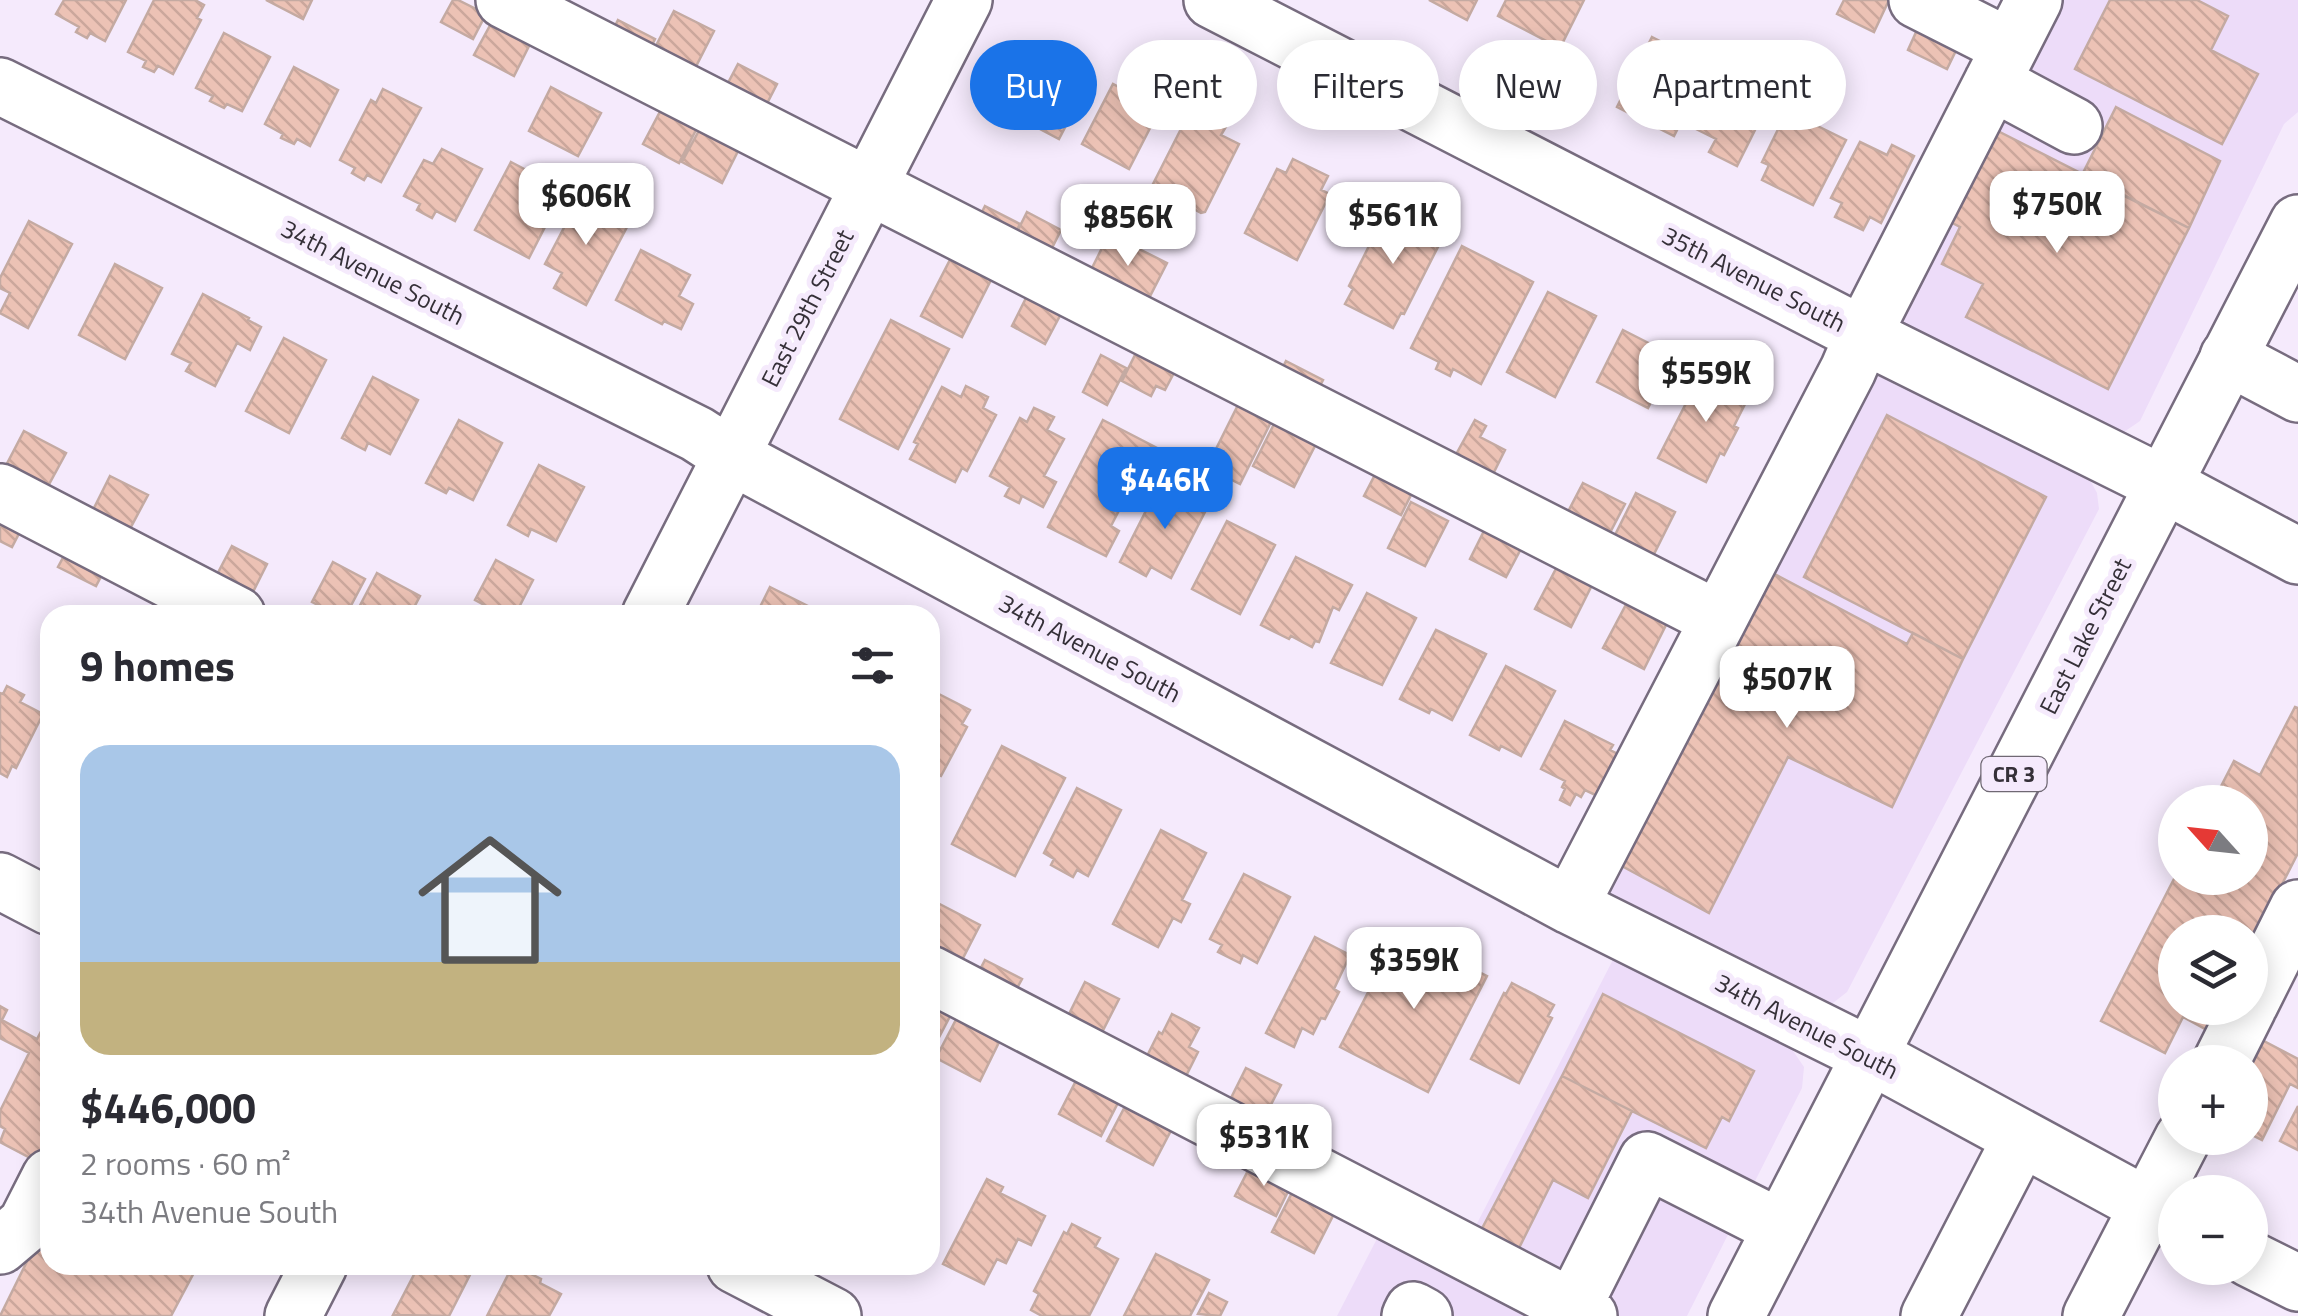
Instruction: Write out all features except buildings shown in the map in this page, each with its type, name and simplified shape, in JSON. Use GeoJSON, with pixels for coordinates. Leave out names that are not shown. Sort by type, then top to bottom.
{"type":"FeatureCollection","features":[{"type":"Feature","properties":{"kind":"street"},"geometry":{"type":"LineString","coordinates":[[504,0],[1718,619]]}},
{"type":"Feature","properties":{"kind":"street","name":"East 29th Street"},"geometry":{"type":"LineString","coordinates":[[655,605],[964,0]]}},
{"type":"Feature","properties":{"kind":"street","name":"35th Avenue South"},"geometry":{"type":"LineString","coordinates":[[1212,0],[2298,556]]}},
{"type":"Feature","properties":{"kind":"street"},"geometry":{"type":"LineString","coordinates":[[1917,0],[2012,43],[2074,126]]}},
{"type":"Feature","properties":{"kind":"street"},"geometry":{"type":"LineString","coordinates":[[1570,906],[1848,370],[2012,43]]}},
{"type":"Feature","properties":{"kind":"street","name":"34th Avenue South"},"geometry":{"type":"LineString","coordinates":[[0,86],[679,425],[1570,906],[1869,1055],[2158,1212]]}},
{"type":"Feature","properties":{"kind":"street","name":"East Lake Street"},"geometry":{"type":"LineString","coordinates":[[1738,1315],[2298,223]]}},
{"type":"Feature","properties":{"kind":"street"},"geometry":{"type":"LineString","coordinates":[[2228,357],[2298,394]]}},
{"type":"Feature","properties":{"kind":"street"},"geometry":{"type":"LineString","coordinates":[[0,492],[218,605]]}},
{"type":"Feature","properties":{"kind":"street"},"geometry":{"type":"LineString","coordinates":[[0,881],[40,903]]}},
{"type":"Feature","properties":{"kind":"street"},"geometry":{"type":"LineString","coordinates":[[2268,970],[2297,914]]}},
{"type":"Feature","properties":{"kind":"street"},"geometry":{"type":"LineString","coordinates":[[940,979],[1581,1312],[1648,1160],[1780,1228]]}},
{"type":"Feature","properties":{"kind":"street"},"geometry":{"type":"LineString","coordinates":[[1929,1316],[2021,1138]]}},
{"type":"Feature","properties":{"kind":"street"},"geometry":{"type":"LineString","coordinates":[[2091,1316],[2158,1218]]}},
{"type":"Feature","properties":{"kind":"street"},"geometry":{"type":"LineString","coordinates":[[2268,1268],[2298,1283]]}},
{"type":"Feature","properties":{"kind":"street"},"geometry":{"type":"LineString","coordinates":[[293,1316],[314,1275]]}},
{"type":"Feature","properties":{"kind":"street"},"geometry":{"type":"LineString","coordinates":[[755,1275],[833,1316]]}},
{"type":"Feature","properties":{"kind":"street"},"geometry":{"type":"LineString","coordinates":[[1410,1316],[1413,1310],[1424,1316]]}},
{"type":"Feature","properties":{"kind":"shaded area"},"geometry":{"type":"Polygon","coordinates":[[[2018,0],[2298,0],[2298,112],[2284,124],[2140,421],[2121,434],[1855,313],[2018,0]]]}},
{"type":"Feature","properties":{"kind":"shaded area"},"geometry":{"type":"Polygon","coordinates":[[[1837,352],[2090,480],[2099,509],[1847,992],[1833,1003],[1817,1003],[1571,881],[1837,352]]]}},
{"type":"Feature","properties":{"kind":"shaded area"},"geometry":{"type":"Polygon","coordinates":[[[1618,950],[1791,1048],[1804,1067],[1802,1088],[1687,1316],[1337,1316],[1397,1200],[1470,1237],[1618,950]]]}}]}
